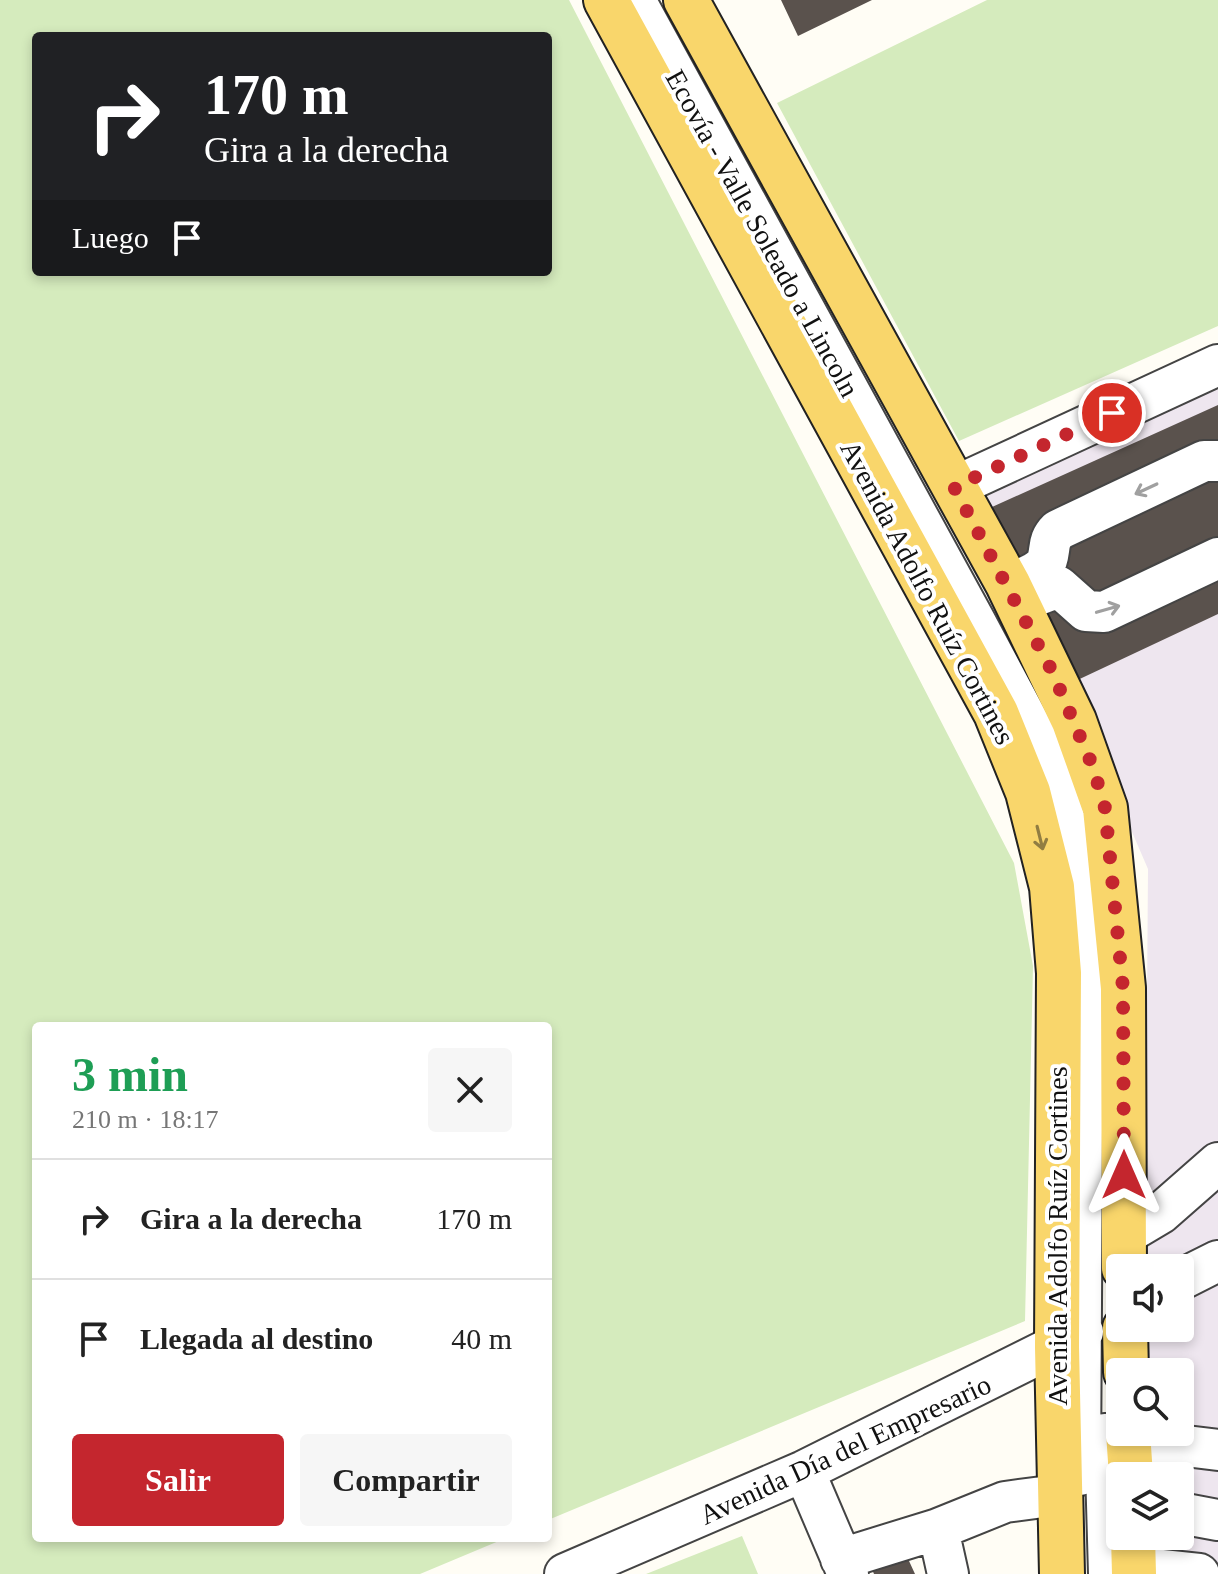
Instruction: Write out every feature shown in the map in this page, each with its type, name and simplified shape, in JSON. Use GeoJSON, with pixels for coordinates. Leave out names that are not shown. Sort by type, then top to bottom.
{"type":"FeatureCollection","features":[{"type":"Feature","properties":{"kind":"main road","name":"Avenida Adolfo Ruíz Cortines"},"geometry":{"type":"LineString","coordinates":[[606,0],[996,713],[1028,792],[1052,887],[1098,1328],[1058,1495],[1062,1574]]}},
{"type":"Feature","properties":{"kind":"main road"},"geometry":{"type":"LineString","coordinates":[[686,0],[1012,593],[1074,721],[1105,808],[1123,988],[1124,1252]]}},
{"type":"Feature","properties":{"kind":"main road","name":"Avenida Adolfo Ruíz Cortines"},"geometry":{"type":"LineString","coordinates":[[1098,1328],[1117,1358]]}},
{"type":"Feature","properties":{"kind":"street","name":"Ecovía - Valle Soleado a Lincoln"},"geometry":{"type":"LineString","coordinates":[[635,0],[1036,736],[1076,857],[1098,1328],[1082,1574]]}},
{"type":"Feature","properties":{"kind":"street"},"geometry":{"type":"LineString","coordinates":[[657,0],[1037,697],[1068,778],[1089,847],[1097,905],[1098,1328],[1127,1563],[1199,1574]]}},
{"type":"Feature","properties":{"kind":"street"},"geometry":{"type":"LineString","coordinates":[[954,487],[1218,365]]}},
{"type":"Feature","properties":{"kind":"street"},"geometry":{"type":"LineString","coordinates":[[1012,593],[1042,567],[1047,557],[1048,543],[1058,530],[1204,461],[1218,461]]}},
{"type":"Feature","properties":{"kind":"street"},"geometry":{"type":"LineString","coordinates":[[1012,593],[1059,587],[1086,611],[1104,612],[1218,558]]}},
{"type":"Feature","properties":{"kind":"street"},"geometry":{"type":"LineString","coordinates":[[1124,1252],[1161,1213],[1218,1163]]}},
{"type":"Feature","properties":{"kind":"street"},"geometry":{"type":"LineString","coordinates":[[1194,1273],[1218,1261]]}},
{"type":"Feature","properties":{"kind":"street","name":"Avenida Día del Empresario"},"geometry":{"type":"LineString","coordinates":[[565,1574],[804,1471],[1098,1328]]}},
{"type":"Feature","properties":{"kind":"street"},"geometry":{"type":"LineString","coordinates":[[1129,1449],[1218,1450]]}},
{"type":"Feature","properties":{"kind":"street"},"geometry":{"type":"LineString","coordinates":[[804,1471],[844,1566],[1005,1502],[1058,1495]]}},
{"type":"Feature","properties":{"kind":"street"},"geometry":{"type":"LineString","coordinates":[[1194,1516],[1218,1520]]}},
{"type":"Feature","properties":{"kind":"street"},"geometry":{"type":"LineString","coordinates":[[938,1529],[948,1574]]}},
{"type":"Feature","properties":{"kind":"shaded area"},"geometry":{"type":"Polygon","coordinates":[[[1218,348],[1218,1574],[1163,1574],[1161,1550],[1194,1550],[1194,1462],[1156,1462],[1155,1446],[1194,1446],[1194,1358],[1149,1358],[1149,1342],[1194,1342],[1194,1254],[1145,1254],[1148,869],[975,468],[1218,348]]]}},
{"type":"Feature","properties":{"kind":"green space"},"geometry":{"type":"Polygon","coordinates":[[[0,0],[569,0],[1014,863],[1033,966],[1025,1321],[552,1518],[552,1022],[32,1022],[32,1542],[496,1542],[420,1574],[0,1574],[0,0]]]}},
{"type":"Feature","properties":{"kind":"green space"},"geometry":{"type":"Polygon","coordinates":[[[987,0],[1218,0],[1218,326],[959,441],[777,103],[987,0]]]}},
{"type":"Feature","properties":{"kind":"green space"},"geometry":{"type":"Polygon","coordinates":[[[742,1536],[758,1574],[646,1574],[742,1536]]]}},
{"type":"Feature","properties":{"kind":"building"},"geometry":{"type":"Polygon","coordinates":[[[781,0],[872,0],[798,36],[781,0]]]}},
{"type":"Feature","properties":{"kind":"building"},"geometry":{"type":"Polygon","coordinates":[[[1218,405],[1218,614],[1069,684],[992,507],[1218,405]]]}},
{"type":"Feature","properties":{"kind":"building"},"geometry":{"type":"Polygon","coordinates":[[[904,1550],[915,1574],[874,1574],[870,1565],[904,1550]]]}},
{"type":"Feature","properties":{"kind":"route"},"geometry":{"type":"LineString","coordinates":[[1112,413],[954,487],[1052,671],[1093,767],[1105,808],[1123,988],[1124,1175]]}}]}
